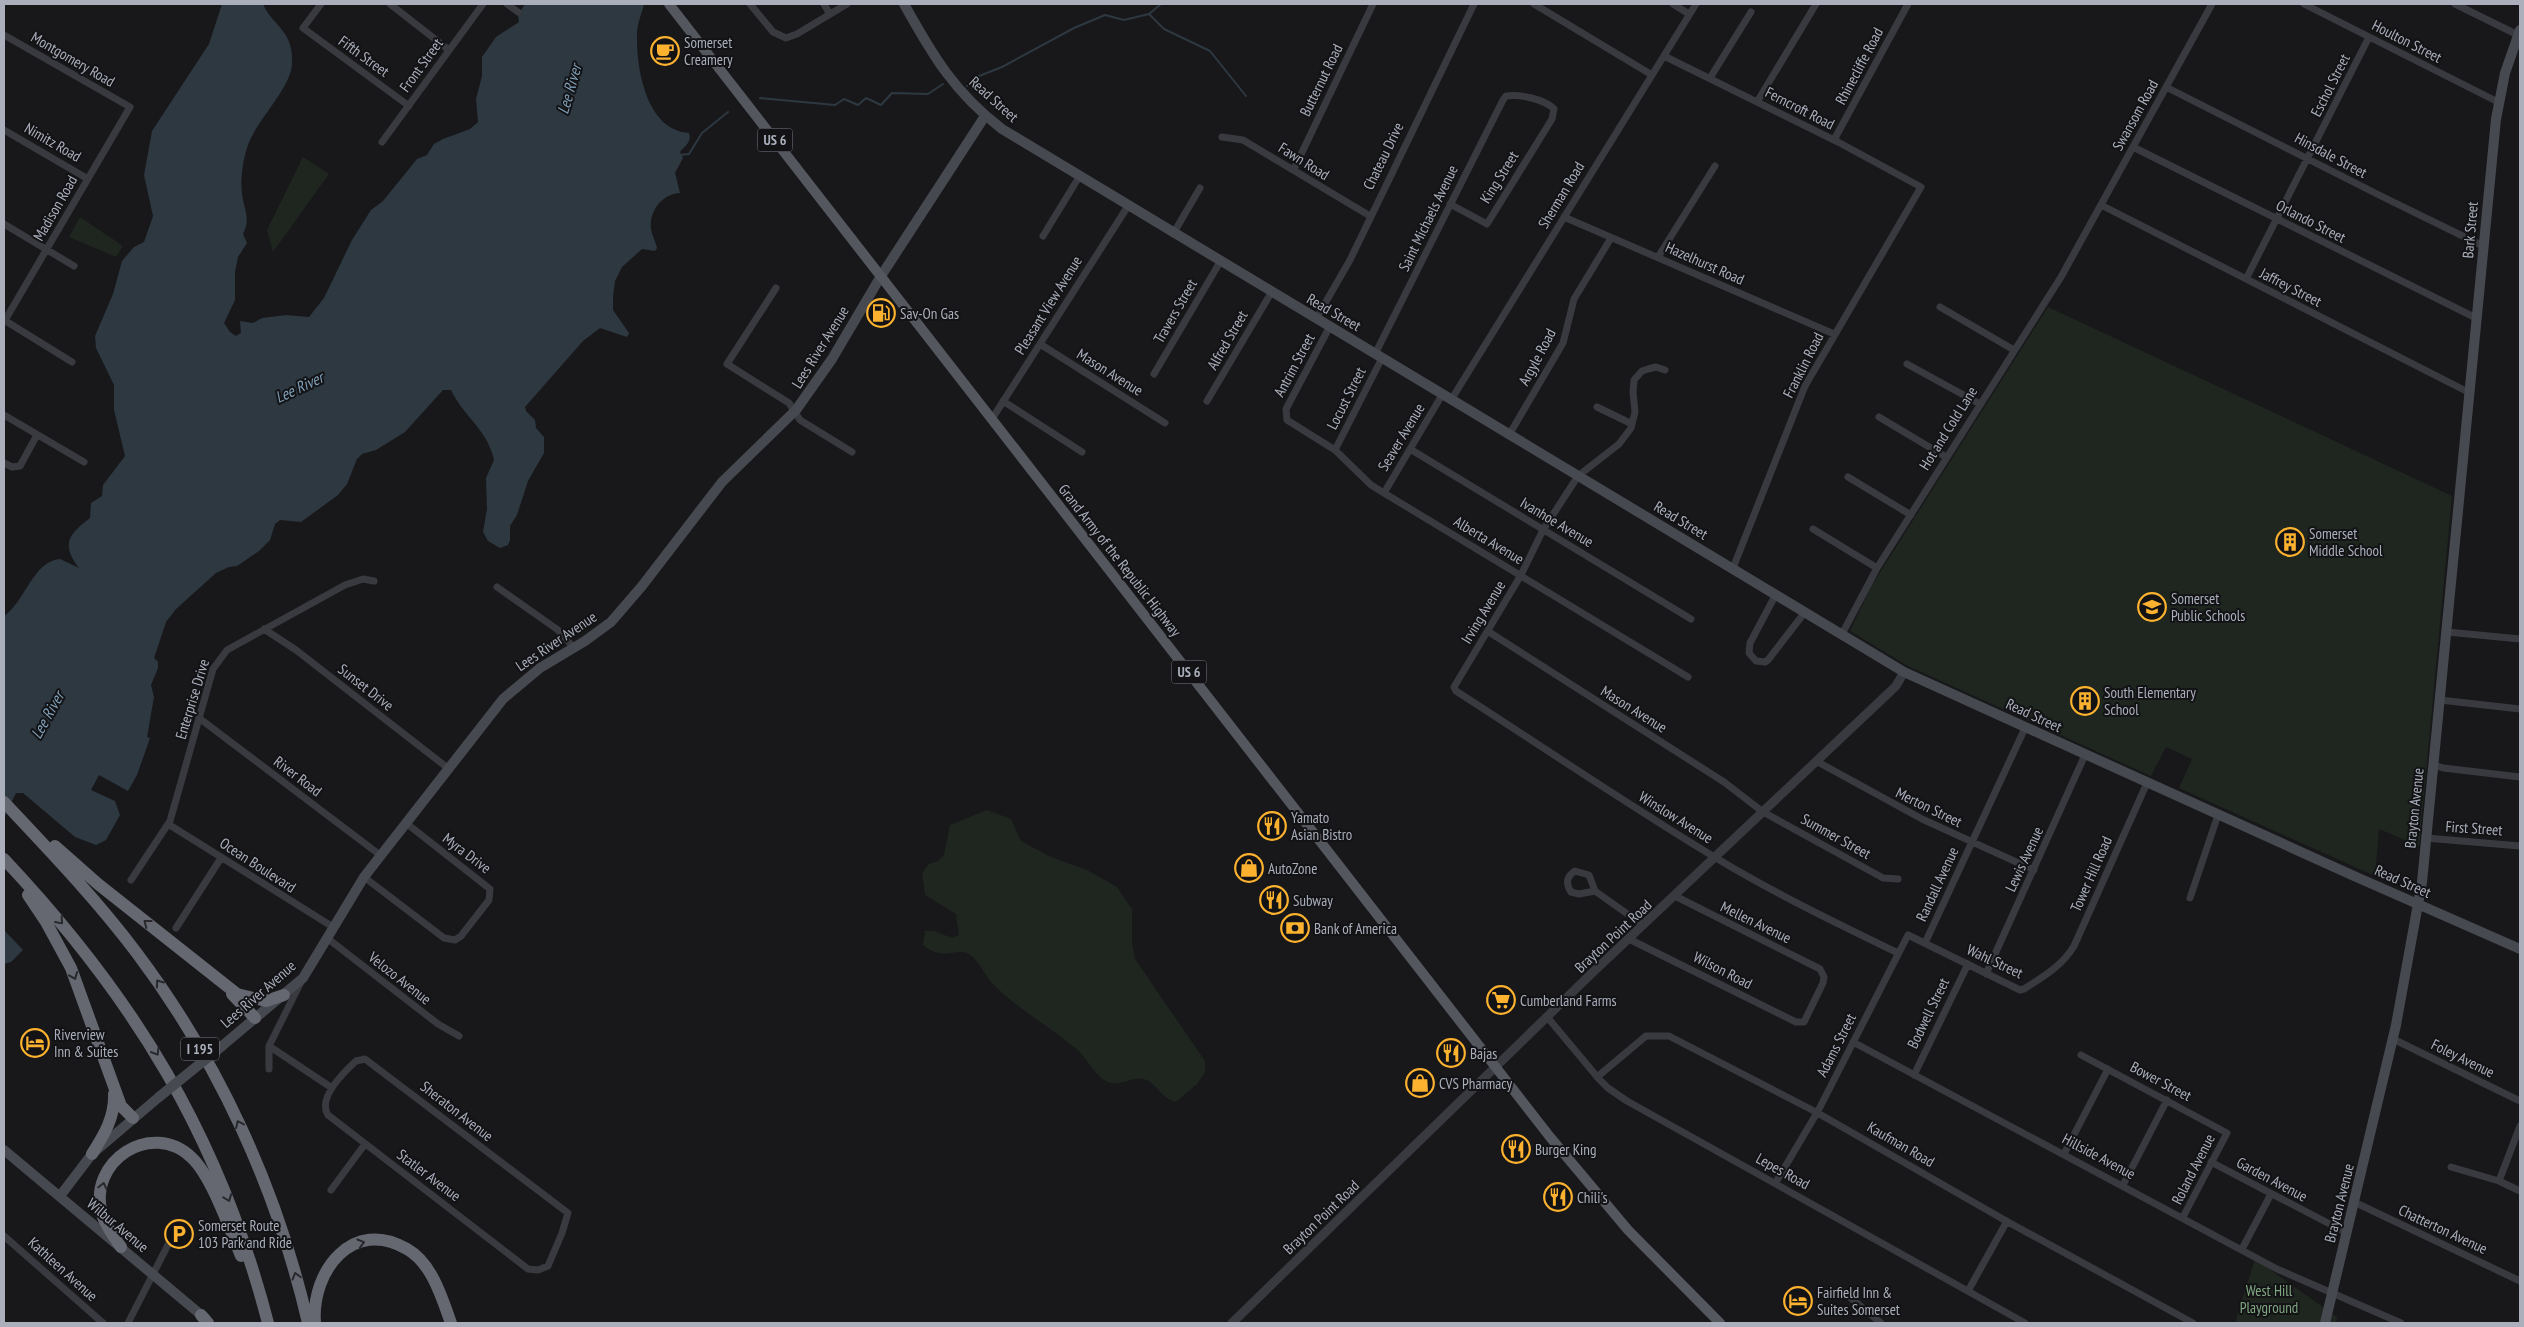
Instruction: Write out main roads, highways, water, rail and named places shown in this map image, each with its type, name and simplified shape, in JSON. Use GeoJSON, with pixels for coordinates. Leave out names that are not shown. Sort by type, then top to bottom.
{"type":"FeatureCollection","features":[{"type":"Feature","properties":{"kind":"highway"},"geometry":{"type":"LineString","coordinates":[[11,810],[237,994],[247,998],[266,1001],[284,995]]}},
{"type":"Feature","properties":{"kind":"highway","name":"I 195"},"geometry":{"type":"LineString","coordinates":[[11,810],[80,883],[123,935],[168,996],[200,1048],[232,1108],[266,1184],[290,1256],[308,1323]]}},
{"type":"Feature","properties":{"kind":"highway"},"geometry":{"type":"LineString","coordinates":[[4,860],[46,922],[71,968],[121,1106],[133,1118]]}},
{"type":"Feature","properties":{"kind":"highway","name":"I 195"},"geometry":{"type":"LineString","coordinates":[[4,860],[49,908],[92,960],[132,1015],[172,1079],[227,1194],[250,1258],[268,1323]]}},
{"type":"Feature","properties":{"kind":"highway"},"geometry":{"type":"LineString","coordinates":[[213,975],[255,1018]]}},
{"type":"Feature","properties":{"kind":"highway"},"geometry":{"type":"LineString","coordinates":[[92,1154],[108,1127],[112,1112],[114,1095],[110,1079]]}},
{"type":"Feature","properties":{"kind":"highway"},"geometry":{"type":"LineString","coordinates":[[121,1247],[102,1214],[100,1194],[105,1176],[117,1158],[136,1145],[157,1142],[176,1147],[194,1159],[203,1172],[234,1239],[268,1323]]}},
{"type":"Feature","properties":{"kind":"highway"},"geometry":{"type":"LineString","coordinates":[[315,1323],[317,1292],[327,1268],[339,1254],[363,1241],[375,1240],[407,1249],[424,1264],[443,1300],[451,1323]]}},
{"type":"Feature","properties":{"kind":"main road","name":"US 6"},"geometry":{"type":"LineString","coordinates":[[669,4],[881,276]]}},
{"type":"Feature","properties":{"kind":"main road","name":"Read Street"},"geometry":{"type":"LineString","coordinates":[[904,4],[940,68],[985,116],[1079,177],[1173,234],[1904,672],[2024,728],[2520,949]]}},
{"type":"Feature","properties":{"kind":"main road","name":"Bark Street"},"geometry":{"type":"LineString","coordinates":[[2464,436],[2498,102],[2504,73],[2519,33]]}},
{"type":"Feature","properties":{"kind":"main road","name":"Lees River Avenue"},"geometry":{"type":"LineString","coordinates":[[60,1196],[92,1154],[303,978],[364,877],[513,689],[540,668],[598,633],[620,612],[722,482],[796,410],[832,360],[881,276],[985,116]]}},
{"type":"Feature","properties":{"kind":"main road","name":"Grand Army of the Republic Highway"},"geometry":{"type":"LineString","coordinates":[[881,276],[1496,1068],[1612,1211],[1664,1268],[1720,1323]]}},
{"type":"Feature","properties":{"kind":"main road","name":"Brayton Avenue"},"geometry":{"type":"LineString","coordinates":[[2326,1323],[2393,1039],[2418,904],[2434,765],[2464,436]]}},
{"type":"Feature","properties":{"kind":"main road","name":"Wilbur Avenue"},"geometry":{"type":"LineString","coordinates":[[4,1150],[207,1320]]}},
{"type":"Feature","properties":{"kind":"water","name":"Lee River"},"geometry":{"type":"Polygon","coordinates":[[[222,4],[263,4],[286,36],[292,53],[292,64],[286,83],[252,136],[243,163],[241,188],[247,219],[243,234],[247,243],[238,257],[235,272],[235,300],[224,323],[230,332],[236,336],[241,333],[240,321],[253,323],[262,318],[286,315],[309,317],[324,298],[352,240],[371,210],[383,201],[417,159],[427,155],[434,144],[470,129],[478,122],[476,99],[482,76],[482,57],[496,37],[519,22],[518,15],[525,4],[644,4],[637,30],[637,47],[646,95],[653,109],[663,121],[674,129],[689,133],[690,139],[680,152],[683,158],[675,173],[680,193],[662,200],[652,216],[651,229],[657,248],[655,251],[642,249],[622,267],[615,281],[613,310],[629,333],[627,337],[600,328],[583,341],[525,407],[526,411],[535,420],[536,428],[544,437],[544,453],[528,481],[517,515],[510,526],[508,545],[500,548],[488,541],[483,532],[487,509],[486,478],[494,460],[491,449],[451,390],[443,390],[405,432],[376,450],[362,454],[357,459],[347,484],[338,495],[301,522],[280,520],[275,524],[270,540],[259,551],[237,566],[229,567],[216,573],[176,609],[166,622],[154,658],[158,662],[158,668],[151,685],[154,697],[147,737],[150,738],[137,775],[128,791],[99,775],[91,790],[115,801],[120,815],[106,840],[96,845],[75,837],[23,793],[16,793],[4,818],[4,616],[18,601],[36,574],[51,561],[60,559],[79,568],[70,552],[69,546],[72,535],[90,518],[91,503],[102,496],[103,485],[125,456],[114,410],[114,385],[96,348],[95,336],[113,294],[122,261],[134,247],[144,242],[153,216],[144,175],[152,131],[209,44],[222,4]]]}},
{"type":"Feature","properties":{"kind":"water"},"geometry":{"type":"Polygon","coordinates":[[[4,930],[23,950],[11,962],[4,964],[4,930]]]}},
{"type":"Feature","properties":{"kind":"waterway"},"geometry":{"type":"LineString","coordinates":[[967,86],[979,76],[1002,67],[1074,28],[1105,15],[1124,20],[1149,14],[1161,4]]}},
{"type":"Feature","properties":{"kind":"waterway"},"geometry":{"type":"LineString","coordinates":[[1149,14],[1164,29],[1210,51],[1246,96]]}},
{"type":"Feature","properties":{"kind":"waterway"},"geometry":{"type":"LineString","coordinates":[[760,98],[835,105],[844,99],[858,105],[866,98],[881,105],[892,93],[928,94],[943,84]]}},
{"type":"Feature","properties":{"kind":"waterway"},"geometry":{"type":"LineString","coordinates":[[680,155],[689,154],[702,133],[728,112]]}},
{"type":"Feature","properties":{"kind":"place","name":"Somerset Creamery"},"geometry":{"type":"Point","coordinates":[665,51]}},
{"type":"Feature","properties":{"kind":"place","name":"Sav-On Gas"},"geometry":{"type":"Point","coordinates":[881,313]}},
{"type":"Feature","properties":{"kind":"place","name":"Somerset Middle School"},"geometry":{"type":"Point","coordinates":[2290,542]}},
{"type":"Feature","properties":{"kind":"place","name":"Somerset Public Schools"},"geometry":{"type":"Point","coordinates":[2152,607]}},
{"type":"Feature","properties":{"kind":"place","name":"South Elementary School"},"geometry":{"type":"Point","coordinates":[2085,701]}},
{"type":"Feature","properties":{"kind":"place","name":"Yamato Asian Bistro"},"geometry":{"type":"Point","coordinates":[1272,826]}},
{"type":"Feature","properties":{"kind":"place","name":"AutoZone"},"geometry":{"type":"Point","coordinates":[1249,868]}},
{"type":"Feature","properties":{"kind":"place","name":"Subway"},"geometry":{"type":"Point","coordinates":[1274,900]}},
{"type":"Feature","properties":{"kind":"place","name":"Bank of America"},"geometry":{"type":"Point","coordinates":[1295,928]}},
{"type":"Feature","properties":{"kind":"place","name":"Cumberland Farms"},"geometry":{"type":"Point","coordinates":[1501,1000]}},
{"type":"Feature","properties":{"kind":"place","name":"Riverview Inn & Suites"},"geometry":{"type":"Point","coordinates":[35,1043]}},
{"type":"Feature","properties":{"kind":"place","name":"Bajas"},"geometry":{"type":"Point","coordinates":[1451,1053]}},
{"type":"Feature","properties":{"kind":"place","name":"CVS Pharmacy"},"geometry":{"type":"Point","coordinates":[1420,1083]}},
{"type":"Feature","properties":{"kind":"place","name":"Burger King"},"geometry":{"type":"Point","coordinates":[1516,1149]}},
{"type":"Feature","properties":{"kind":"place","name":"Chili's"},"geometry":{"type":"Point","coordinates":[1558,1197]}},
{"type":"Feature","properties":{"kind":"place","name":"Somerset Route 103 Park and Ride"},"geometry":{"type":"Point","coordinates":[179,1234]}},
{"type":"Feature","properties":{"kind":"place","name":"Fairfield Inn & Suites Somerset"},"geometry":{"type":"Point","coordinates":[1798,1301]}},
{"type":"Feature","properties":{"kind":"park label","name":"West Hill Playground"},"geometry":{"type":"Point","coordinates":[2269,1298]}}]}
